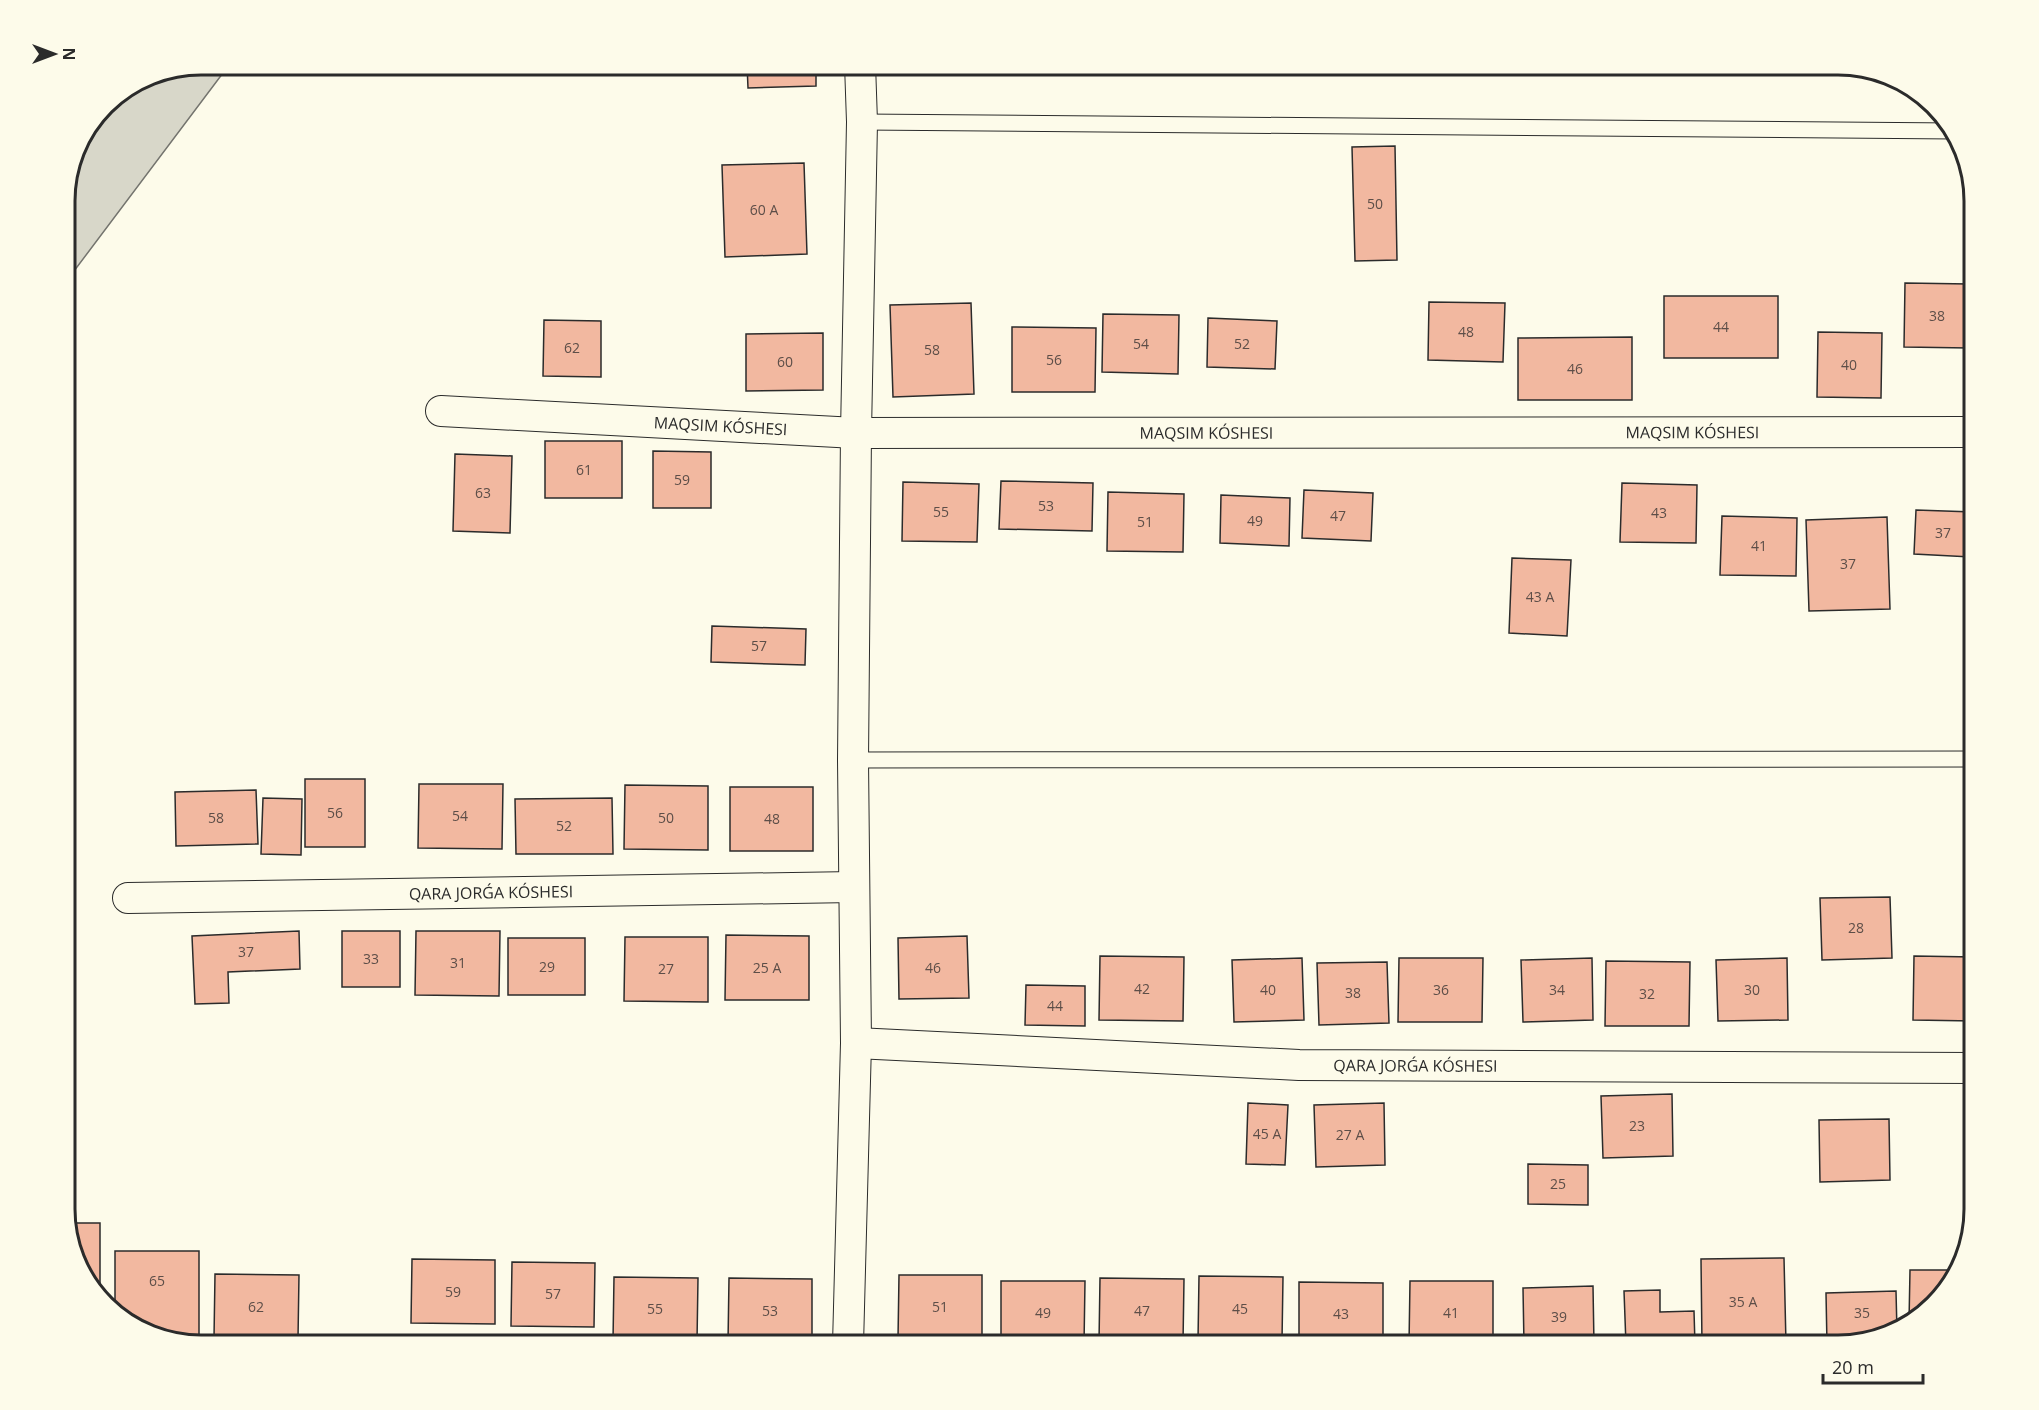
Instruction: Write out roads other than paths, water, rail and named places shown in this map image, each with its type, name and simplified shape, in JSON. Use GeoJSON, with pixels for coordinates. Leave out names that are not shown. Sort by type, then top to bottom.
{"type":"FeatureCollection","features":[{"type":"Feature","properties":{"kind":"street"},"geometry":{"type":"LineString","coordinates":[[849,1335],[855,1043],[853,760],[862,122],[860,75]]}},
{"type":"Feature","properties":{"kind":"street"},"geometry":{"type":"LineString","coordinates":[[441,411],[856,433],[1964,432]]}},
{"type":"Feature","properties":{"kind":"street","name":"QARA JORǴA KÓSHESI"},"geometry":{"type":"LineString","coordinates":[[128,898],[854,887]]}},
{"type":"Feature","properties":{"kind":"street","name":"QARA JORǴA KÓSHESI"},"geometry":{"type":"LineString","coordinates":[[855,1043],[1299,1065],[1964,1068]]}},
{"type":"Feature","properties":{"kind":"lane"},"geometry":{"type":"LineString","coordinates":[[862,122],[1942,131]]}},
{"type":"Feature","properties":{"kind":"lane"},"geometry":{"type":"LineString","coordinates":[[853,760],[1964,759]]}}]}
